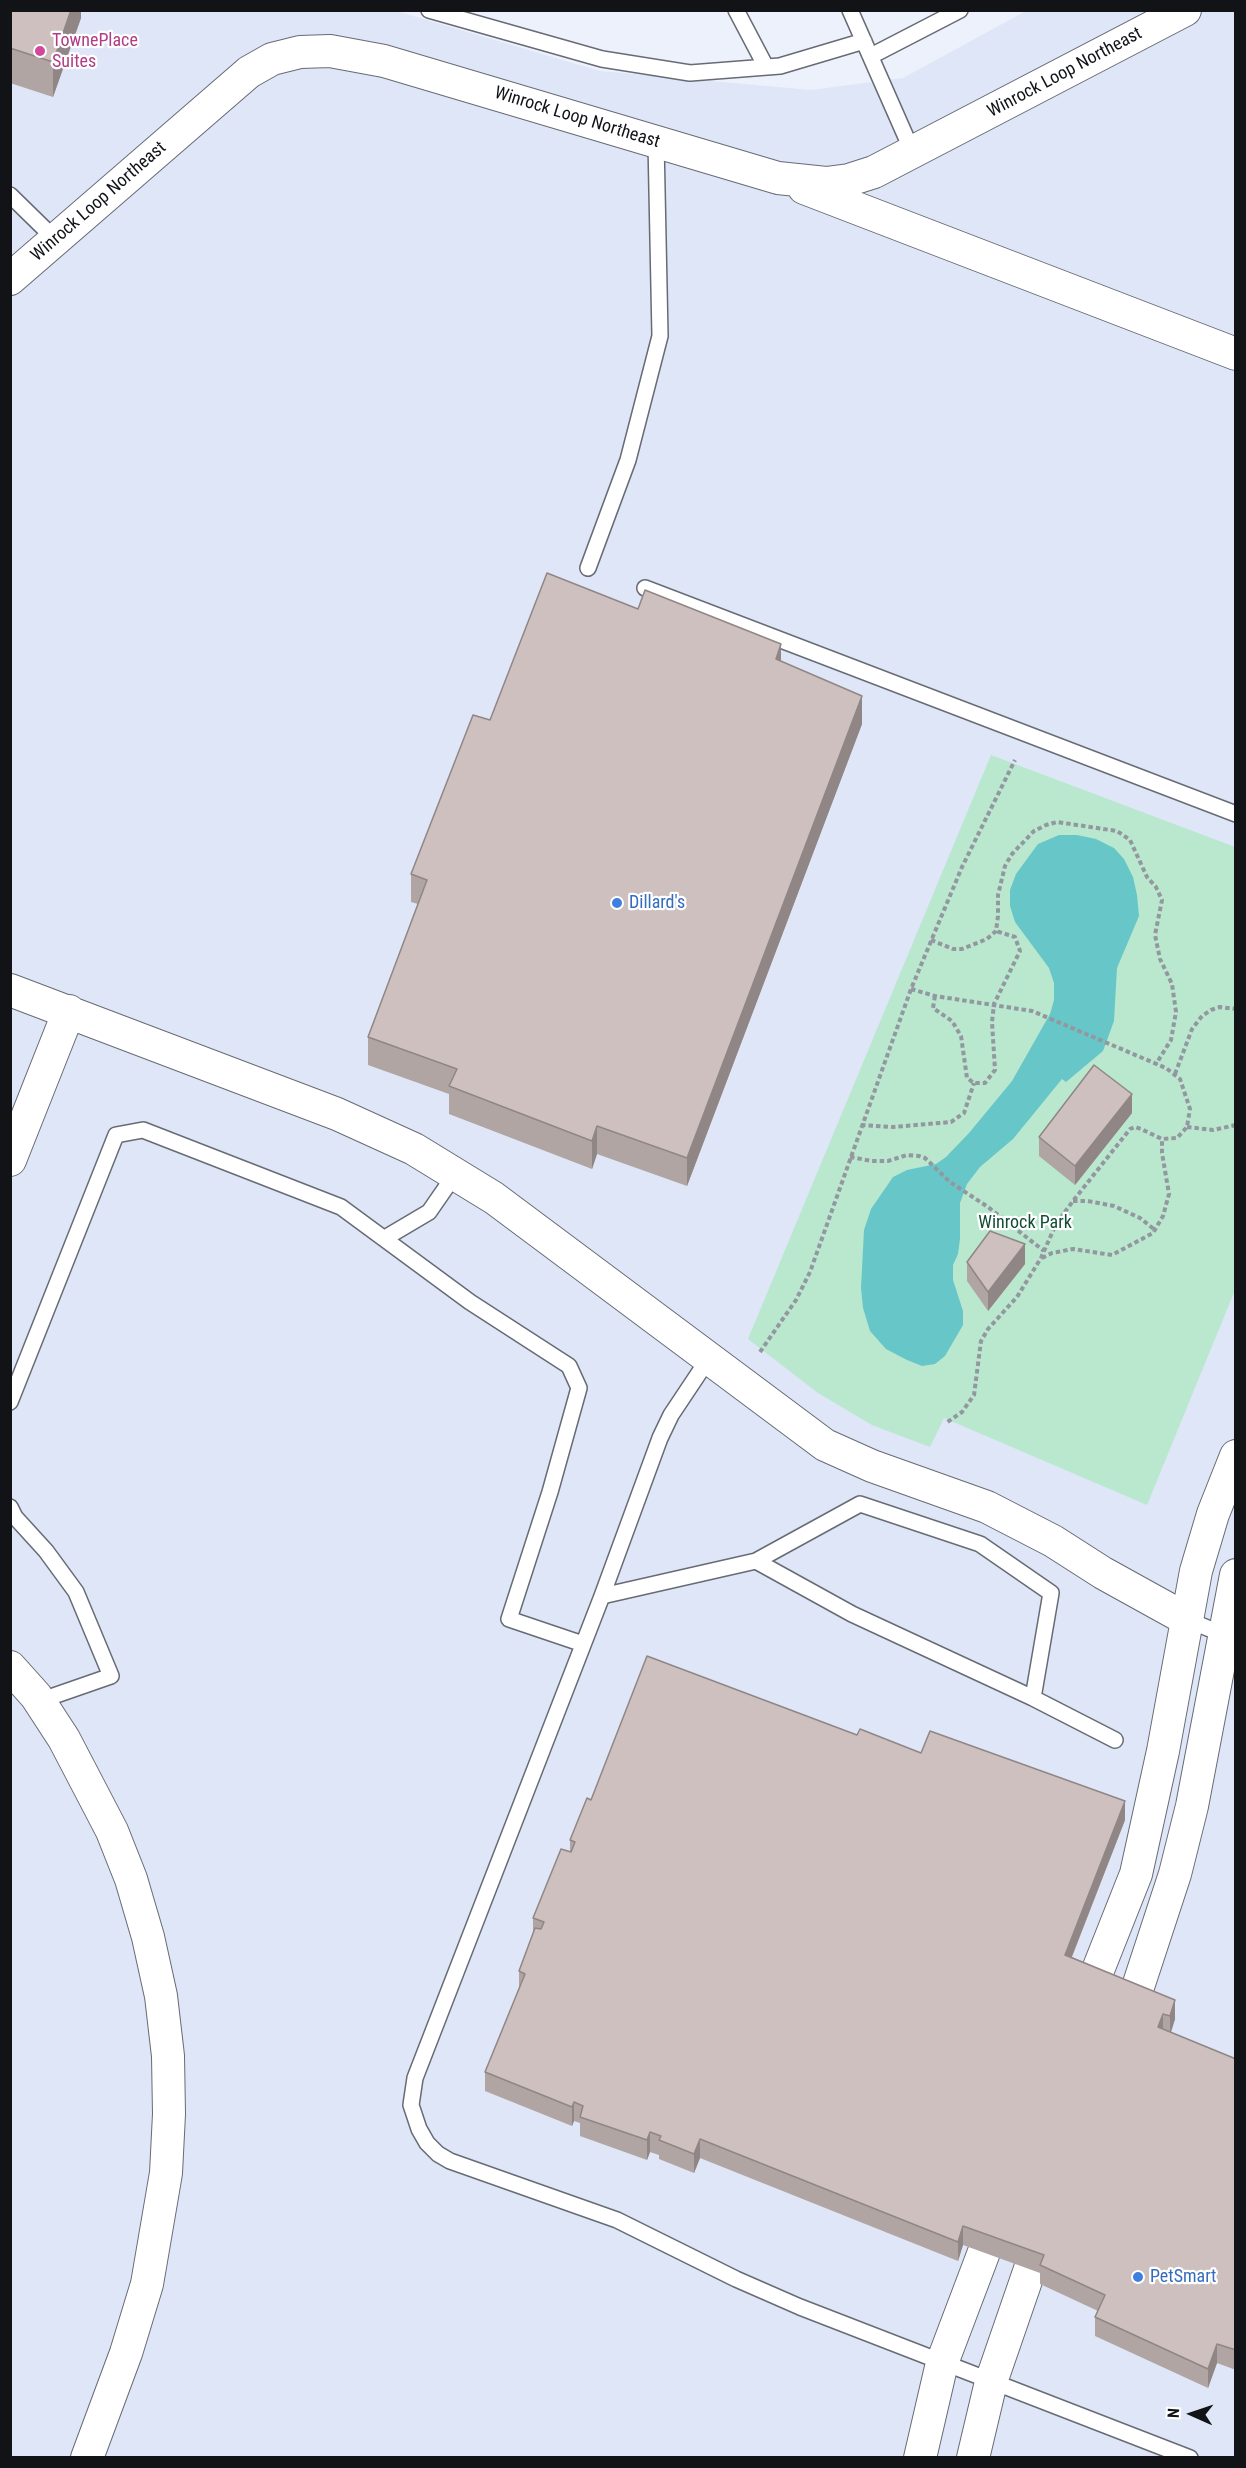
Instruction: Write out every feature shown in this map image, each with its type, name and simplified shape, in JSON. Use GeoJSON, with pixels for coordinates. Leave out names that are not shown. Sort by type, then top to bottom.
{"type":"FeatureCollection","features":[{"type":"Feature","properties":{"kind":"street","name":"Winrock Loop Northeast"},"geometry":{"type":"LineString","coordinates":[[10,279],[249,72],[272,59],[300,52],[330,51],[384,61],[778,178],[826,183],[849,180],[874,172],[1185,10]]}},
{"type":"Feature","properties":{"kind":"street"},"geometry":{"type":"LineString","coordinates":[[778,178],[1236,354]]}},
{"type":"Feature","properties":{"kind":"street"},"geometry":{"type":"LineString","coordinates":[[10,990],[376,1130],[456,1173],[494,1198],[825,1445],[872,1466],[987,1507],[1053,1541],[1103,1573],[1188,1620]]}},
{"type":"Feature","properties":{"kind":"street"},"geometry":{"type":"LineString","coordinates":[[10,1160],[69,1011]]}},
{"type":"Feature","properties":{"kind":"street"},"geometry":{"type":"LineString","coordinates":[[1092,1985],[1136,1874],[1198,1565],[1236,1456]]}},
{"type":"Feature","properties":{"kind":"street"},"geometry":{"type":"LineString","coordinates":[[1133,2002],[1175,1874],[1192,1806],[1230,1638],[1236,1575]]}},
{"type":"Feature","properties":{"kind":"street"},"geometry":{"type":"LineString","coordinates":[[10,1667],[39,1701],[89,1784],[112,1831],[131,1879],[148,1937],[161,1996],[168,2056],[169,2114],[166,2173],[147,2284],[126,2353],[87,2457]]}},
{"type":"Feature","properties":{"kind":"street"},"geometry":{"type":"LineString","coordinates":[[1155,1783],[1192,1806]]}},
{"type":"Feature","properties":{"kind":"street"},"geometry":{"type":"LineString","coordinates":[[920,2457],[942,2363],[984,2252]]}},
{"type":"Feature","properties":{"kind":"street"},"geometry":{"type":"LineString","coordinates":[[973,2457],[991,2382],[1030,2270]]}},
{"type":"Feature","properties":{"kind":"lane"},"geometry":{"type":"LineString","coordinates":[[736,10],[766,67]]}},
{"type":"Feature","properties":{"kind":"lane"},"geometry":{"type":"LineString","coordinates":[[850,10],[913,153]]}},
{"type":"Feature","properties":{"kind":"lane"},"geometry":{"type":"LineString","coordinates":[[871,56],[960,10]]}},
{"type":"Feature","properties":{"kind":"lane"},"geometry":{"type":"LineString","coordinates":[[431,11],[602,59],[690,73],[780,66],[864,41]]}},
{"type":"Feature","properties":{"kind":"lane"},"geometry":{"type":"LineString","coordinates":[[588,568],[628,460],[660,336],[656,142]]}},
{"type":"Feature","properties":{"kind":"lane"},"geometry":{"type":"LineString","coordinates":[[10,195],[56,240]]}},
{"type":"Feature","properties":{"kind":"lane"},"geometry":{"type":"LineString","coordinates":[[645,588],[1236,814]]}},
{"type":"Feature","properties":{"kind":"lane"},"geometry":{"type":"LineString","coordinates":[[10,1402],[116,1135],[143,1130],[341,1207],[470,1302],[569,1366],[579,1388],[550,1492],[509,1619],[583,1644]]}},
{"type":"Feature","properties":{"kind":"lane"},"geometry":{"type":"LineString","coordinates":[[385,1238],[429,1212],[456,1173]]}},
{"type":"Feature","properties":{"kind":"lane"},"geometry":{"type":"LineString","coordinates":[[709,1358],[671,1415],[660,1438],[602,1596],[416,2078],[411,2105],[419,2129],[438,2154],[450,2161],[617,2220],[736,2279],[800,2307],[1190,2457]]}},
{"type":"Feature","properties":{"kind":"lane"},"geometry":{"type":"LineString","coordinates":[[602,1596],[756,1561],[860,1504],[980,1544],[1051,1593],[1033,1698]]}},
{"type":"Feature","properties":{"kind":"lane"},"geometry":{"type":"LineString","coordinates":[[10,1507],[15,1517],[46,1551],[76,1593],[111,1676],[39,1701]]}},
{"type":"Feature","properties":{"kind":"lane"},"geometry":{"type":"LineString","coordinates":[[756,1561],[852,1614],[1033,1698],[1115,1740]]}},
{"type":"Feature","properties":{"kind":"lane"},"geometry":{"type":"LineString","coordinates":[[1188,1620],[1230,1638]]}},
{"type":"Feature","properties":{"kind":"path"},"geometry":{"type":"LineString","coordinates":[[758,1355],[796,1300],[810,1272],[911,989],[962,867],[1015,760]]}},
{"type":"Feature","properties":{"kind":"path"},"geometry":{"type":"LineString","coordinates":[[931,940],[953,949],[962,949],[987,939],[996,931],[998,895],[1005,866],[1012,854],[1034,831],[1046,825],[1069,822],[1117,831],[1125,836],[1134,849],[1146,877],[1162,900],[1155,935],[1157,948],[1172,984],[1175,998],[1175,1026],[1171,1040],[1156,1064]]}},
{"type":"Feature","properties":{"kind":"path"},"geometry":{"type":"LineString","coordinates":[[935,996],[933,1008],[952,1021],[961,1036],[967,1078],[974,1083],[985,1083],[995,1070],[992,1022],[994,1004],[1020,951],[1015,937],[996,931]]}},
{"type":"Feature","properties":{"kind":"path"},"geometry":{"type":"LineString","coordinates":[[911,989],[935,996],[1032,1011],[1156,1064],[1175,1074],[1183,1085],[1190,1109],[1187,1127],[1177,1138],[1162,1139],[1141,1128],[1135,1127],[1130,1130],[1072,1201],[1056,1224],[1041,1258],[1017,1297],[984,1335],[979,1347],[974,1395],[962,1412],[946,1423]]}},
{"type":"Feature","properties":{"kind":"path"},"geometry":{"type":"LineString","coordinates":[[1175,1074],[1192,1029],[1202,1016],[1220,1007],[1236,1009]]}},
{"type":"Feature","properties":{"kind":"path"},"geometry":{"type":"LineString","coordinates":[[861,1125],[893,1127],[951,1122],[964,1113],[974,1083]]}},
{"type":"Feature","properties":{"kind":"path"},"geometry":{"type":"LineString","coordinates":[[1187,1127],[1213,1130],[1236,1125]]}},
{"type":"Feature","properties":{"kind":"path"},"geometry":{"type":"LineString","coordinates":[[1041,1258],[1052,1253],[1073,1249],[1112,1255],[1146,1238],[1155,1230],[1163,1216],[1169,1194],[1162,1139]]}},
{"type":"Feature","properties":{"kind":"path"},"geometry":{"type":"LineString","coordinates":[[850,1157],[872,1161],[919,1155],[966,1194],[988,1207],[1044,1251]]}},
{"type":"Feature","properties":{"kind":"path"},"geometry":{"type":"LineString","coordinates":[[1072,1201],[1088,1201],[1114,1206],[1140,1218],[1155,1230]]}},
{"type":"Feature","properties":{"kind":"shaded area"},"geometry":{"type":"Polygon","coordinates":[[[11,11],[396,11],[600,71],[811,90],[903,78],[1026,11],[1235,11],[1235,2457],[11,2458],[11,11]]]}},
{"type":"Feature","properties":{"kind":"green space","name":"Winrock Park"},"geometry":{"type":"Polygon","coordinates":[[[991,755],[1235,847],[1235,1290],[1147,1505],[944,1418],[930,1447],[872,1425],[818,1393],[748,1339],[991,755]]]}},
{"type":"Feature","properties":{"kind":"water"},"geometry":{"type":"Polygon","coordinates":[[[1059,835],[1077,835],[1096,839],[1114,848],[1124,859],[1133,877],[1139,916],[1117,968],[1114,1021],[1103,1051],[1066,1082],[1062,1079],[1013,1139],[980,1167],[967,1184],[960,1203],[960,1239],[958,1254],[953,1265],[953,1280],[963,1311],[963,1325],[945,1356],[935,1364],[922,1366],[886,1349],[870,1331],[863,1308],[861,1288],[864,1230],[871,1209],[893,1177],[907,1170],[936,1164],[969,1133],[1012,1081],[1050,1014],[1054,1000],[1054,983],[1049,968],[1015,922],[1010,906],[1010,890],[1016,874],[1038,844],[1059,835]]]}},
{"type":"Feature","properties":{"kind":"building"},"geometry":{"type":"Polygon","coordinates":[[[10,10],[71,10],[53,62],[10,48],[10,10]]]}},
{"type":"Feature","properties":{"kind":"building"},"geometry":{"type":"Polygon","coordinates":[[[547,573],[638,609],[645,590],[781,644],[776,659],[862,696],[687,1158],[597,1126],[592,1141],[449,1086],[457,1069],[368,1037],[427,880],[411,874],[473,715],[490,720],[547,573]]]}},
{"type":"Feature","properties":{"kind":"building"},"geometry":{"type":"Polygon","coordinates":[[[1094,1065],[1132,1094],[1075,1166],[1039,1137],[1094,1065]]]}},
{"type":"Feature","properties":{"kind":"building"},"geometry":{"type":"Polygon","coordinates":[[[990,1231],[1025,1244],[988,1292],[967,1262],[990,1231]]]}},
{"type":"Feature","properties":{"kind":"building"},"geometry":{"type":"Polygon","coordinates":[[[647,1656],[857,1735],[860,1729],[921,1753],[930,1731],[1125,1801],[1065,1955],[1175,2000],[1170,2016],[1163,2014],[1158,2027],[1236,2059],[1236,2350],[1217,2344],[1208,2369],[1095,2317],[1105,2295],[1040,2265],[1044,2255],[963,2226],[958,2242],[700,2139],[694,2154],[659,2140],[661,2136],[650,2132],[647,2140],[580,2117],[583,2106],[574,2102],[572,2107],[485,2072],[525,1974],[519,1971],[535,1928],[541,1929],[544,1922],[533,1918],[561,1849],[571,1852],[575,1842],[570,1840],[587,1798],[591,1800],[647,1656]]]}},
{"type":"Feature","properties":{"kind":"place","name":"TownePlace Suites"},"geometry":{"type":"Point","coordinates":[40,51]}},
{"type":"Feature","properties":{"kind":"place","name":"Dillard's"},"geometry":{"type":"Point","coordinates":[617,903]}},
{"type":"Feature","properties":{"kind":"place","name":"PetSmart"},"geometry":{"type":"Point","coordinates":[1138,2277]}}]}
